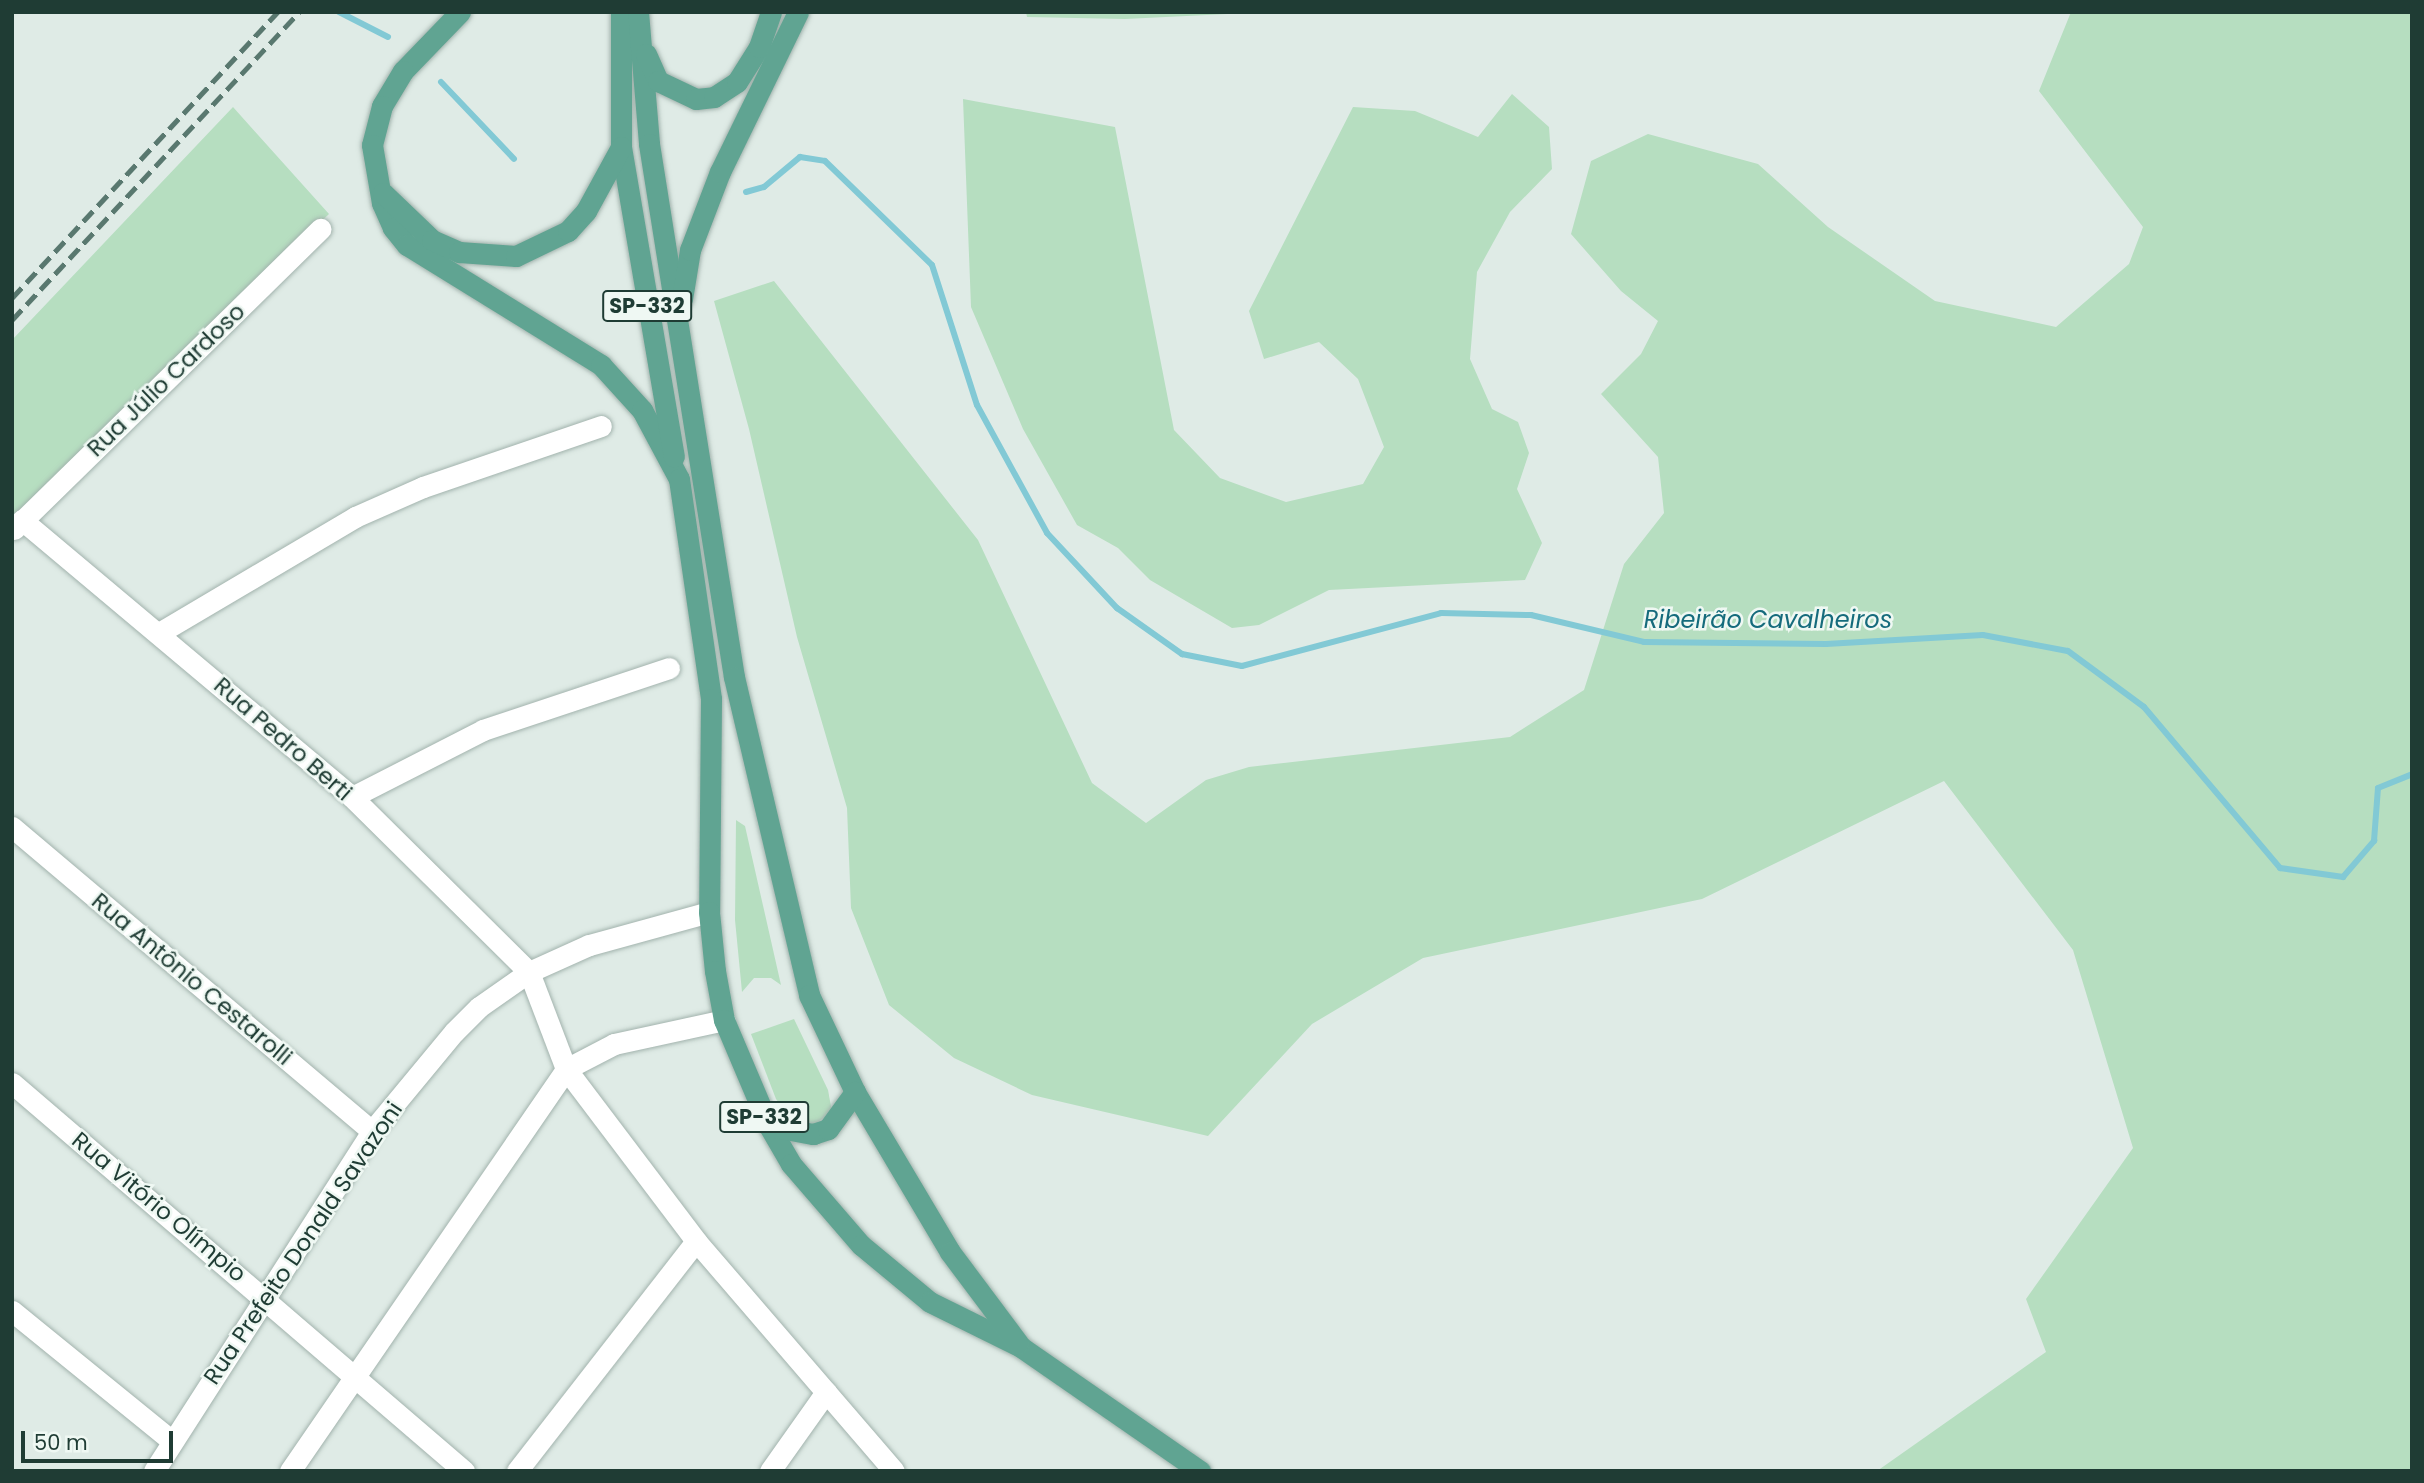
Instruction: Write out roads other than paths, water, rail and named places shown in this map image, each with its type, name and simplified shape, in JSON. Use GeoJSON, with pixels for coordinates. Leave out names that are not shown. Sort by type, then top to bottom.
{"type":"FeatureCollection","features":[{"type":"Feature","properties":{"kind":"main road"},"geometry":{"type":"LineString","coordinates":[[460,12],[403,71],[383,106],[372,145],[377,186],[386,218],[407,245],[601,365],[642,410],[678,479]]}},
{"type":"Feature","properties":{"kind":"main road"},"geometry":{"type":"LineString","coordinates":[[633,13],[658,81],[696,99],[726,93],[737,82],[759,47],[771,12]]}},
{"type":"Feature","properties":{"kind":"main road"},"geometry":{"type":"LineString","coordinates":[[681,339],[683,281],[694,238],[720,172],[798,12]]}},
{"type":"Feature","properties":{"kind":"main road","name":"SP-332"},"geometry":{"type":"LineString","coordinates":[[633,13],[621,140],[678,479],[711,699],[709,912],[724,1020],[769,1126],[791,1164],[861,1245],[943,1311],[1021,1347],[1200,1471]]}},
{"type":"Feature","properties":{"kind":"main road","name":"SP-332"},"geometry":{"type":"LineString","coordinates":[[633,13],[645,118],[734,677],[809,995],[855,1092],[950,1252],[1021,1347]]}},
{"type":"Feature","properties":{"kind":"main road"},"geometry":{"type":"LineString","coordinates":[[377,186],[406,219],[432,240],[459,252],[516,256],[568,231],[586,211],[621,140]]}},
{"type":"Feature","properties":{"kind":"main road","name":"SP-332"},"geometry":{"type":"LineString","coordinates":[[769,1126],[813,1134],[828,1129],[855,1092]]}},
{"type":"Feature","properties":{"kind":"street","name":"Rua Júlio Cardoso"},"geometry":{"type":"LineString","coordinates":[[17,525],[320,229]]}},
{"type":"Feature","properties":{"kind":"street"},"geometry":{"type":"LineString","coordinates":[[159,633],[291,551],[355,517],[423,487],[601,426]]}},
{"type":"Feature","properties":{"kind":"street","name":"Rua Pedro Berti"},"geometry":{"type":"LineString","coordinates":[[17,525],[159,633],[352,797],[529,972]]}},
{"type":"Feature","properties":{"kind":"street"},"geometry":{"type":"LineString","coordinates":[[352,797],[483,730],[669,668]]}},
{"type":"Feature","properties":{"kind":"street","name":"Rua Antônio Cestarolli"},"geometry":{"type":"LineString","coordinates":[[12,827],[373,1131]]}},
{"type":"Feature","properties":{"kind":"street","name":"Rua Prefeito Donald Savazoni"},"geometry":{"type":"LineString","coordinates":[[154,1471],[264,1296],[373,1131],[454,1032],[479,1007],[529,972],[589,946],[709,912]]}},
{"type":"Feature","properties":{"kind":"street"},"geometry":{"type":"LineString","coordinates":[[529,972],[566,1069],[696,1241],[894,1471]]}},
{"type":"Feature","properties":{"kind":"street"},"geometry":{"type":"LineString","coordinates":[[290,1471],[566,1069],[614,1044],[724,1020]]}},
{"type":"Feature","properties":{"kind":"street","name":"Rua Vitório Olímpio"},"geometry":{"type":"LineString","coordinates":[[12,1083],[264,1296],[464,1471]]}},
{"type":"Feature","properties":{"kind":"street"},"geometry":{"type":"LineString","coordinates":[[517,1471],[696,1241]]}},
{"type":"Feature","properties":{"kind":"street"},"geometry":{"type":"LineString","coordinates":[[12,1311],[172,1441]]}},
{"type":"Feature","properties":{"kind":"street"},"geometry":{"type":"LineString","coordinates":[[771,1471],[826,1392]]}},
{"type":"Feature","properties":{"kind":"waterway","name":"Ribeirão Cavalheiros"},"geometry":{"type":"LineString","coordinates":[[339,12],[388,37]]}},
{"type":"Feature","properties":{"kind":"waterway","name":"Ribeirão Cavalheiros"},"geometry":{"type":"LineString","coordinates":[[441,82],[514,159]]}},
{"type":"Feature","properties":{"kind":"waterway","name":"Ribeirão Cavalheiros"},"geometry":{"type":"LineString","coordinates":[[746,192],[764,187],[800,157],[825,161],[932,265],[977,405],[1047,533],[1117,608],[1182,654],[1242,666],[1441,613],[1531,615],[1644,642],[1826,644],[1983,635],[2068,651],[2144,707],[2280,868],[2343,877],[2374,841],[2378,788],[2412,774]]}},
{"type":"Feature","properties":{"kind":"railway"},"geometry":{"type":"LineString","coordinates":[[12,298],[278,12]]}},
{"type":"Feature","properties":{"kind":"railway"},"geometry":{"type":"LineString","coordinates":[[12,320],[299,12]]}}]}
